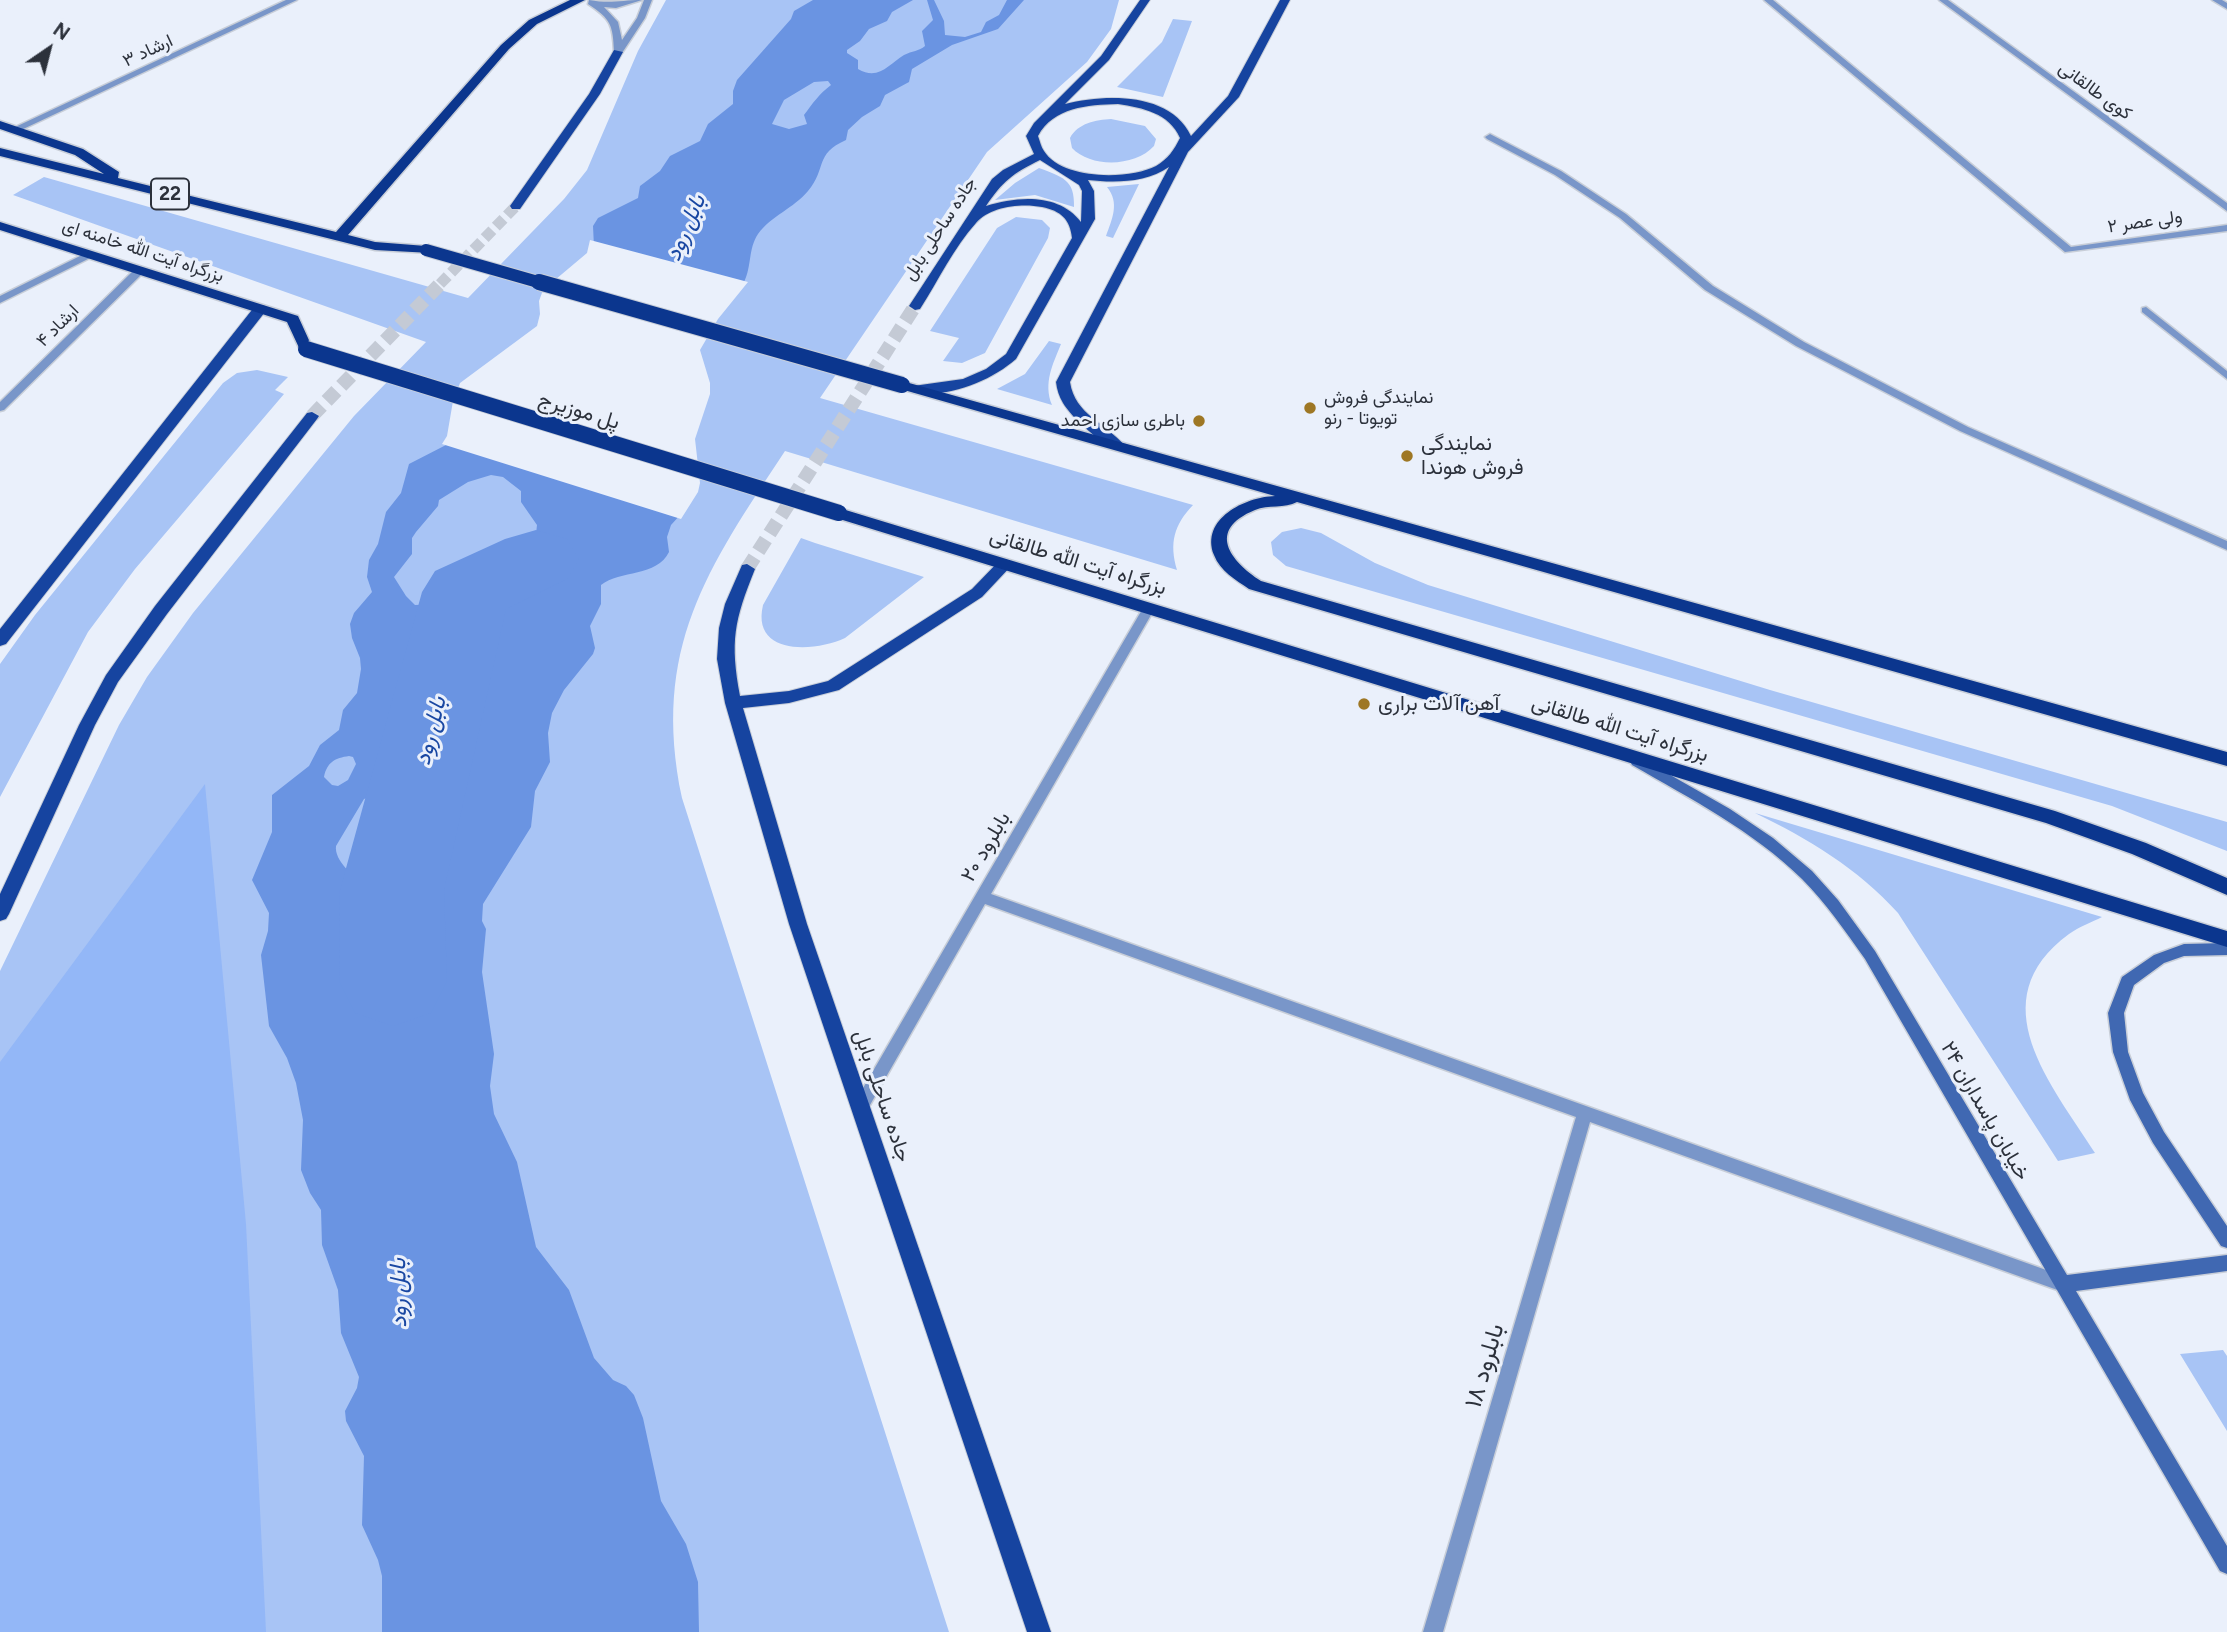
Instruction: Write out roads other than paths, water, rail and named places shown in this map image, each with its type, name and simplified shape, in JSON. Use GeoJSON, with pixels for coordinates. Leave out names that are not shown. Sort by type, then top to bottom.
{"type":"FeatureCollection","features":[{"type":"Feature","properties":{"kind":"highway"},"geometry":{"type":"LineString","coordinates":[[340,236],[505,47],[533,22],[586,1]]}},
{"type":"Feature","properties":{"kind":"highway"},"geometry":{"type":"LineString","coordinates":[[0,125],[79,152],[127,183]]}},
{"type":"Feature","properties":{"kind":"highway","name":"22"},"geometry":{"type":"LineString","coordinates":[[0,152],[375,246],[426,250],[910,387]]}},
{"type":"Feature","properties":{"kind":"highway","name":"بزرگراه آیت الله خامنه ای"},"geometry":{"type":"LineString","coordinates":[[0,226],[267,311]]}},
{"type":"Feature","properties":{"kind":"highway"},"geometry":{"type":"LineString","coordinates":[[0,241],[58,245]]}},
{"type":"Feature","properties":{"kind":"highway"},"geometry":{"type":"LineString","coordinates":[[267,311],[293,319]]}},
{"type":"Feature","properties":{"kind":"highway","name":"پل موزیرج"},"geometry":{"type":"LineString","coordinates":[[293,319],[306,349],[839,513]]}},
{"type":"Feature","properties":{"kind":"highway"},"geometry":{"type":"LineString","coordinates":[[910,387],[2227,759]]}},
{"type":"Feature","properties":{"kind":"highway"},"geometry":{"type":"LineString","coordinates":[[1319,502],[1272,500],[1243,508],[1223,524],[1218,538],[1219,553],[1234,573],[1255,585],[2110,835],[2179,863],[2227,887]]}},
{"type":"Feature","properties":{"kind":"highway","name":"بزرگراه آیت الله طالقانی"},"geometry":{"type":"LineString","coordinates":[[839,513],[2227,939]]}},
{"type":"Feature","properties":{"kind":"main road"},"geometry":{"type":"LineString","coordinates":[[1145,0],[1105,58],[1043,120],[1032,136],[1032,145],[1040,156],[1057,169],[1072,174],[1107,178],[1143,174],[1170,163],[1233,97],[1285,0]]}},
{"type":"Feature","properties":{"kind":"main road"},"geometry":{"type":"LineString","coordinates":[[516,206],[594,94],[618,52]]}},
{"type":"Feature","properties":{"kind":"main road"},"geometry":{"type":"LineString","coordinates":[[1043,120],[1054,113],[1084,103],[1135,104],[1151,108],[1176,121],[1186,138],[1183,151],[1063,382],[1063,391],[1077,413],[1118,446]]}},
{"type":"Feature","properties":{"kind":"main road","name":"جاده ساحلی بابل"},"geometry":{"type":"LineString","coordinates":[[915,306],[996,182],[1007,172],[1040,156]]}},
{"type":"Feature","properties":{"kind":"main road"},"geometry":{"type":"LineString","coordinates":[[910,387],[967,383],[1002,366],[1011,356],[1089,219],[1090,201],[1084,183],[1072,174]]}},
{"type":"Feature","properties":{"kind":"main road"},"geometry":{"type":"LineString","coordinates":[[968,223],[989,208],[1013,203],[1038,203],[1054,206],[1075,220],[1079,229],[1078,239]]}},
{"type":"Feature","properties":{"kind":"main road"},"geometry":{"type":"LineString","coordinates":[[0,640],[267,311]]}},
{"type":"Feature","properties":{"kind":"main road"},"geometry":{"type":"LineString","coordinates":[[0,914],[86,725],[112,679],[161,610],[312,416]]}},
{"type":"Feature","properties":{"kind":"main road"},"geometry":{"type":"LineString","coordinates":[[733,703],[789,697],[833,686],[977,593],[1005,564]]}},
{"type":"Feature","properties":{"kind":"main road","name":"جاده ساحلی بابل"},"geometry":{"type":"LineString","coordinates":[[747,569],[727,628],[725,659],[733,703],[798,924],[1039,1632]]}},
{"type":"Feature","properties":{"kind":"main road","name":"خیابان پاسداران ۲۴"},"geometry":{"type":"LineString","coordinates":[[1627,755],[1778,850],[1807,876],[1828,900],[1870,956],[2227,1564]]}},
{"type":"Feature","properties":{"kind":"main road"},"geometry":{"type":"LineString","coordinates":[[2227,949],[2183,950],[2130,975],[2119,998],[2116,1024],[2121,1057],[2134,1094],[2152,1127],[2227,1240]]}},
{"type":"Feature","properties":{"kind":"main road"},"geometry":{"type":"LineString","coordinates":[[2063,1284],[2227,1263]]}},
{"type":"Feature","properties":{"kind":"street","name":"ارشاد ۳"},"geometry":{"type":"LineString","coordinates":[[16,129],[293,0]]}},
{"type":"Feature","properties":{"kind":"street"},"geometry":{"type":"LineString","coordinates":[[586,1],[617,6],[638,0]]}},
{"type":"Feature","properties":{"kind":"street"},"geometry":{"type":"LineString","coordinates":[[618,52],[641,18],[648,0]]}},
{"type":"Feature","properties":{"kind":"street","name":"ولی عصر ۲"},"geometry":{"type":"LineString","coordinates":[[1768,0],[2069,250],[2227,228]]}},
{"type":"Feature","properties":{"kind":"street","name":"کوی طالقانی"},"geometry":{"type":"LineString","coordinates":[[1943,0],[2227,208]]}},
{"type":"Feature","properties":{"kind":"street"},"geometry":{"type":"LineString","coordinates":[[2216,0],[2227,7]]}},
{"type":"Feature","properties":{"kind":"street"},"geometry":{"type":"LineString","coordinates":[[586,1],[611,15],[616,23],[618,52]]}},
{"type":"Feature","properties":{"kind":"street"},"geometry":{"type":"LineString","coordinates":[[1490,137],[1558,173],[1612,209],[1709,288],[1800,344],[1964,429],[2227,546]]}},
{"type":"Feature","properties":{"kind":"street"},"geometry":{"type":"LineString","coordinates":[[0,300],[88,254]]}},
{"type":"Feature","properties":{"kind":"street","name":"ارشاد ۴"},"geometry":{"type":"LineString","coordinates":[[0,408],[141,270]]}},
{"type":"Feature","properties":{"kind":"street"},"geometry":{"type":"LineString","coordinates":[[2146,310],[2227,376]]}},
{"type":"Feature","properties":{"kind":"street","name":"بابلرود ۲۰"},"geometry":{"type":"LineString","coordinates":[[860,1107],[1149,608]]}},
{"type":"Feature","properties":{"kind":"street"},"geometry":{"type":"LineString","coordinates":[[981,897],[2063,1284]]}},
{"type":"Feature","properties":{"kind":"street","name":"بابلرود ۱۸"},"geometry":{"type":"LineString","coordinates":[[1433,1632],[1585,1114]]}},
{"type":"Feature","properties":{"kind":"water"},"geometry":{"type":"Polygon","coordinates":[[[813,0],[913,0],[892,12],[887,21],[869,29],[860,41],[847,50],[847,53],[858,60],[858,69],[872,73],[883,70],[904,55],[925,46],[922,31],[933,20],[927,0],[934,0],[944,21],[945,35],[965,37],[981,32],[986,22],[999,15],[1007,0],[1024,0],[998,29],[952,45],[912,69],[909,82],[885,95],[880,106],[848,130],[846,140],[829,151],[808,191],[758,234],[744,282],[699,340],[692,439],[681,514],[671,525],[667,537],[669,552],[656,566],[609,580],[601,585],[601,604],[590,626],[595,648],[593,654],[564,690],[552,713],[548,733],[550,762],[535,791],[531,827],[483,904],[482,921],[486,929],[482,972],[494,1054],[490,1086],[494,1114],[517,1162],[536,1247],[569,1290],[594,1358],[613,1380],[626,1386],[634,1395],[643,1418],[661,1501],[686,1544],[698,1582],[699,1632],[382,1632],[382,1576],[378,1560],[362,1525],[364,1456],[346,1421],[345,1411],[357,1388],[359,1377],[341,1333],[338,1290],[322,1245],[321,1210],[310,1193],[301,1170],[303,1120],[296,1083],[287,1058],[269,1026],[261,955],[268,931],[269,913],[252,880],[272,832],[272,795],[309,766],[320,745],[339,730],[343,710],[357,693],[360,658],[350,624],[354,613],[372,592],[367,577],[369,560],[378,544],[386,512],[401,493],[409,464],[446,445],[535,332],[594,247],[593,226],[598,218],[638,198],[640,186],[660,171],[670,156],[700,141],[708,124],[733,104],[733,91],[737,80],[791,19],[794,11],[813,0]],[[828,81],[814,82],[784,100],[772,124],[789,129],[807,124],[804,115],[831,85],[828,81]],[[491,475],[468,482],[439,500],[438,506],[412,538],[412,554],[394,577],[415,605],[438,604],[470,582],[527,555],[537,525],[521,502],[521,491],[503,477],[491,475]],[[447,635],[435,640],[434,649],[424,660],[430,670],[447,665],[452,647],[447,635]],[[353,757],[332,762],[325,772],[324,777],[332,785],[338,786],[348,780],[356,764],[353,757]],[[383,792],[364,799],[336,846],[338,857],[346,868],[356,878],[367,883],[386,870],[393,861],[403,841],[412,808],[401,797],[383,792]]]}},
{"type":"Feature","properties":{"kind":"waterway","name":"بابل رود"},"geometry":{"type":"LineString","coordinates":[[393,981],[392,890],[466,592],[536,559]]}},
{"type":"Feature","properties":{"kind":"tunnel"},"geometry":{"type":"LineString","coordinates":[[440,284],[516,206]]}},
{"type":"Feature","properties":{"kind":"tunnel"},"geometry":{"type":"LineString","coordinates":[[312,416],[442,282]]}},
{"type":"Feature","properties":{"kind":"tunnel"},"geometry":{"type":"LineString","coordinates":[[747,569],[915,306]]}},
{"type":"Feature","properties":{"kind":"place","name":"نمایندگی فروش تویوتا - رنو"},"geometry":{"type":"Point","coordinates":[1310,408]}},
{"type":"Feature","properties":{"kind":"place","name":"باطری سازی احمد"},"geometry":{"type":"Point","coordinates":[1199,421]}},
{"type":"Feature","properties":{"kind":"place","name":"نمایندگی فروش هوندا"},"geometry":{"type":"Point","coordinates":[1407,456]}},
{"type":"Feature","properties":{"kind":"place","name":"آهن آلات براری"},"geometry":{"type":"Point","coordinates":[1364,704]}}]}
